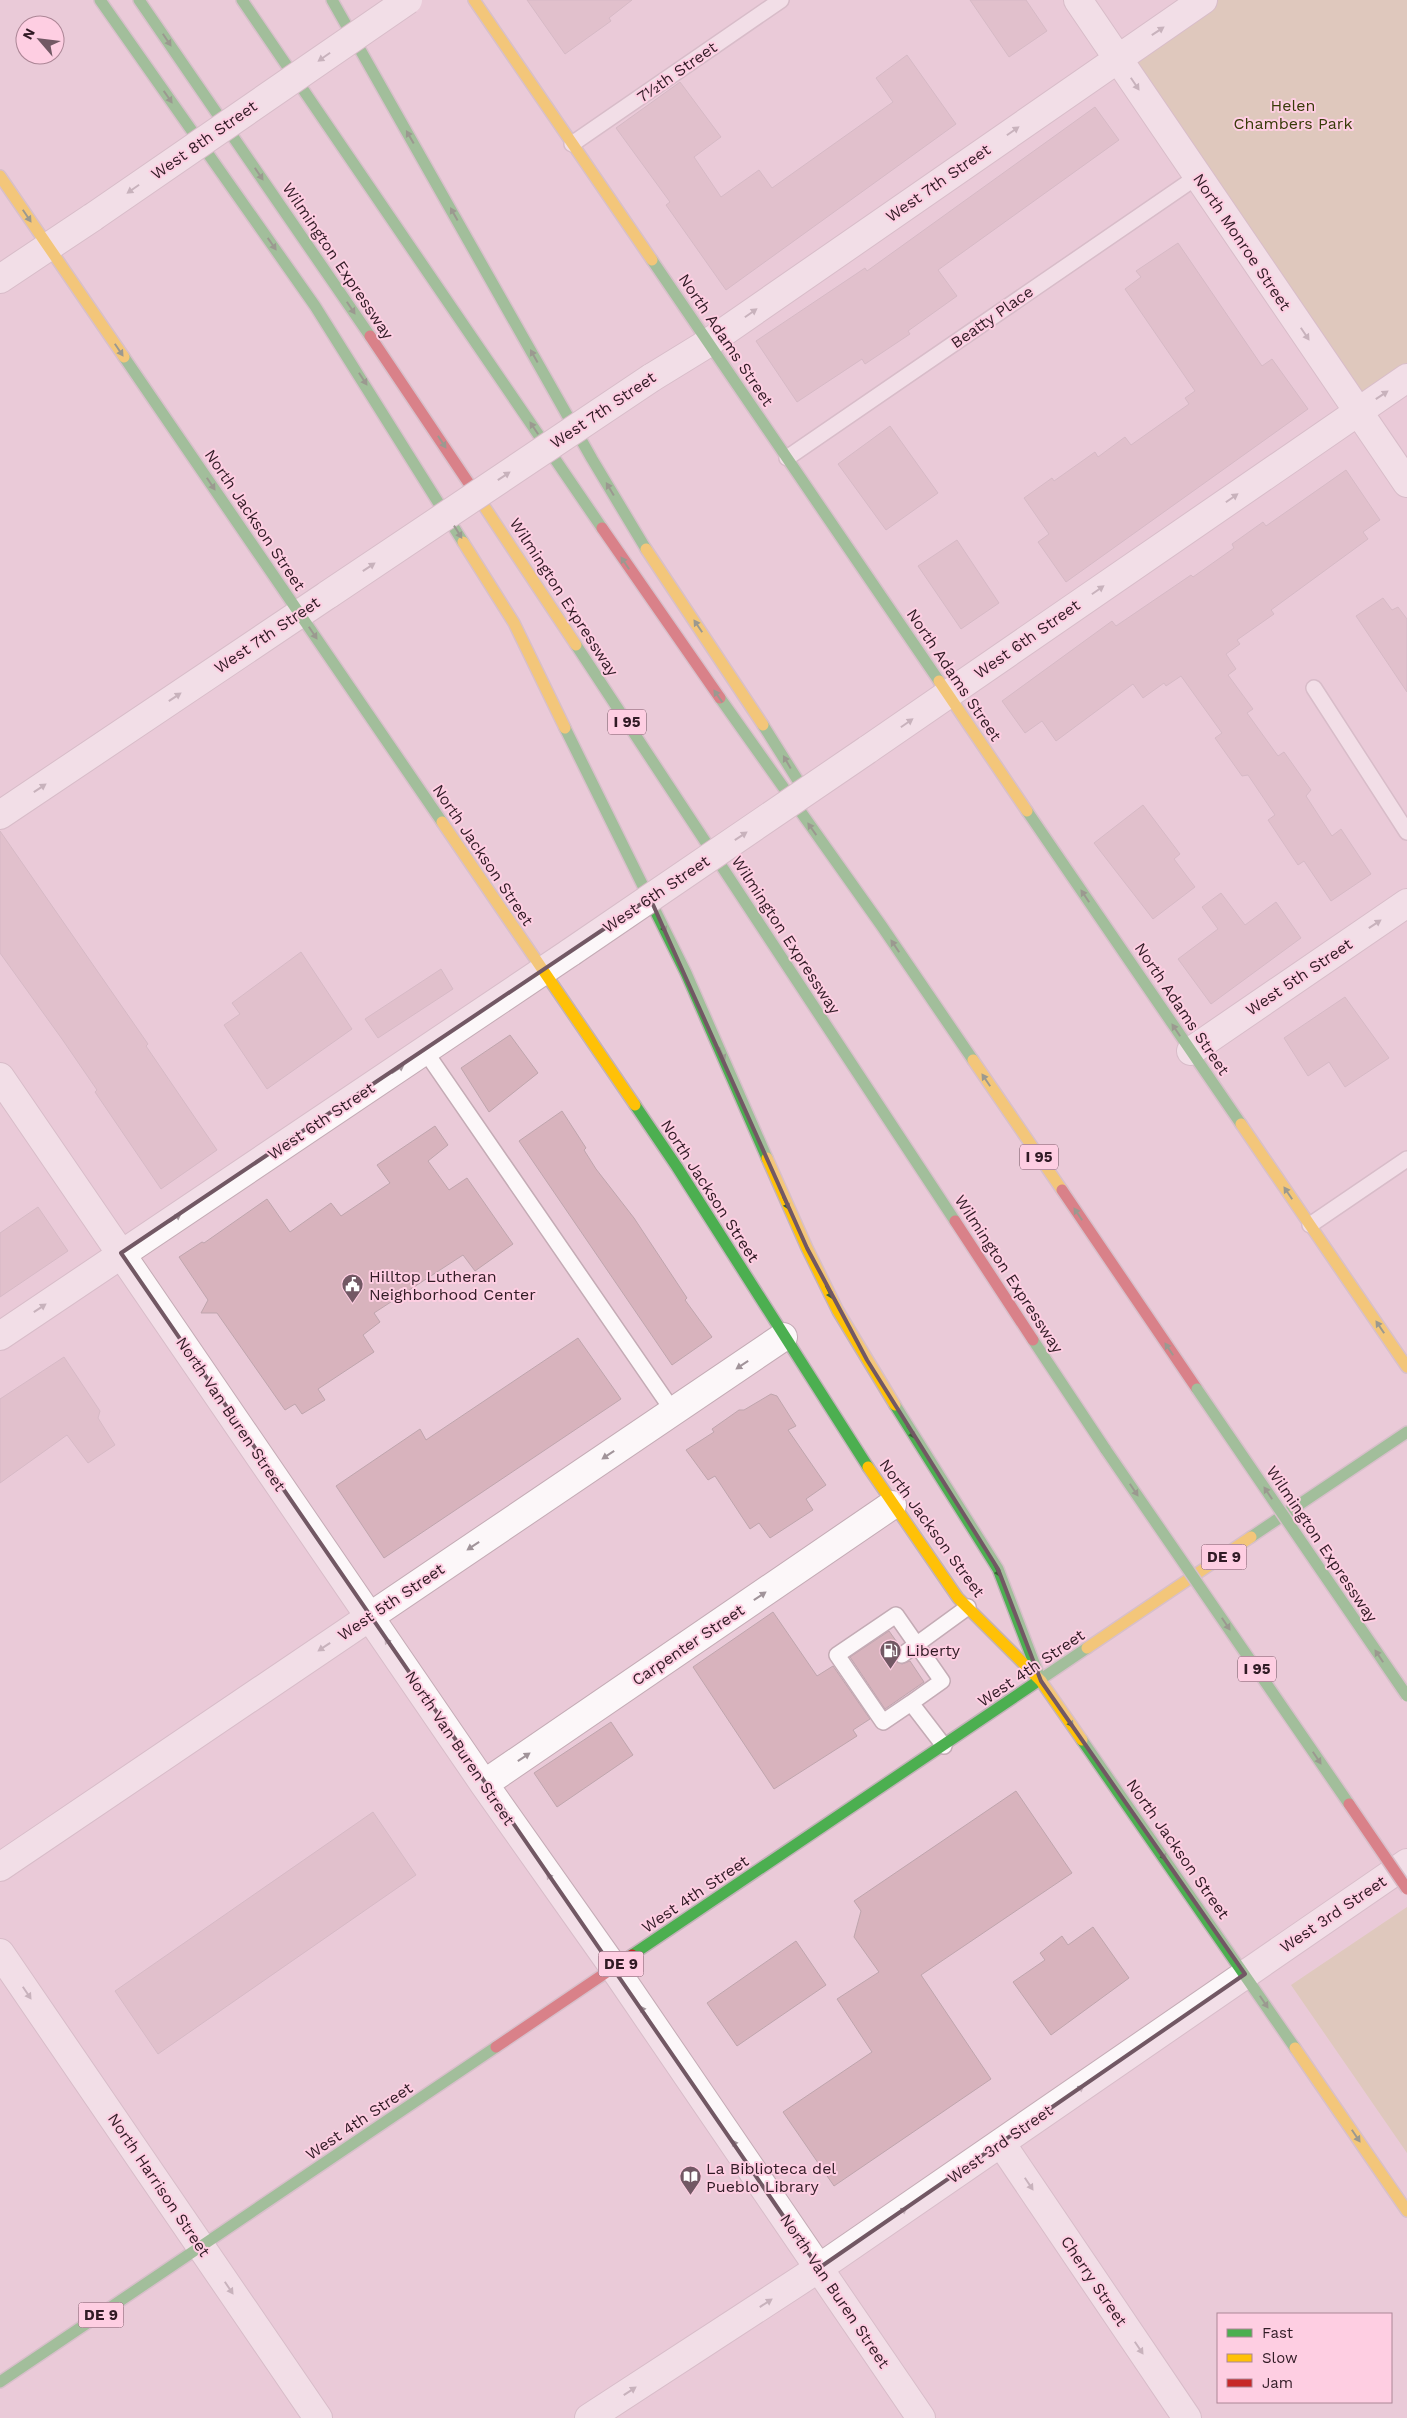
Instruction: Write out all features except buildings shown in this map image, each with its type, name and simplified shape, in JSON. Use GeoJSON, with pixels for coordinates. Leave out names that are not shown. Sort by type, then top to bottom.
{"type":"FeatureCollection","features":[{"type":"Feature","properties":{"kind":"main road"},"geometry":{"type":"LineString","coordinates":[[100,0],[316,306],[514,623],[686,973],[807,1248],[838,1310],[867,1360],[998,1569],[1041,1681]]}},
{"type":"Feature","properties":{"kind":"main road","name":"Wilmington Expressway"},"geometry":{"type":"LineString","coordinates":[[139,0],[418,406],[1106,1450],[1407,1889]]}},
{"type":"Feature","properties":{"kind":"main road","name":"Wilmington Expressway"},"geometry":{"type":"LineString","coordinates":[[242,0],[642,587],[881,925],[1407,1696]]}},
{"type":"Feature","properties":{"kind":"main road"},"geometry":{"type":"LineString","coordinates":[[332,0],[597,467],[651,557],[783,755],[881,925]]}},
{"type":"Feature","properties":{"kind":"main road","name":"North Adams Street"},"geometry":{"type":"LineString","coordinates":[[474,0],[1407,1367]]}},
{"type":"Feature","properties":{"kind":"main road","name":"North Jackson Street"},"geometry":{"type":"LineString","coordinates":[[0,176],[676,1167],[782,1337],[892,1505],[958,1598],[1041,1681],[1407,2211]]}},
{"type":"Feature","properties":{"kind":"main road","name":"West 4th Street"},"geometry":{"type":"LineString","coordinates":[[0,2382],[1041,1681],[1407,1432]]}},
{"type":"Feature","properties":{"kind":"street","name":"West 8th Street"},"geometry":{"type":"LineString","coordinates":[[0,279],[408,0]]}},
{"type":"Feature","properties":{"kind":"street","name":"North Monroe Street"},"geometry":{"type":"LineString","coordinates":[[1078,0],[1407,484]]}},
{"type":"Feature","properties":{"kind":"street","name":"West 7th Street"},"geometry":{"type":"LineString","coordinates":[[0,815],[651,378],[708,343],[1203,0]]}},
{"type":"Feature","properties":{"kind":"street","name":"West 6th Street"},"geometry":{"type":"LineString","coordinates":[[0,1336],[543,972],[1407,378]]}},
{"type":"Feature","properties":{"kind":"street","name":"West 5th Street"},"geometry":{"type":"LineString","coordinates":[[1191,1051],[1407,903]]}},
{"type":"Feature","properties":{"kind":"street","name":"North Van Buren Street"},"geometry":{"type":"LineString","coordinates":[[0,1077],[484,1784],[614,1968],[921,2418]]}},
{"type":"Feature","properties":{"kind":"street","name":"West 5th Street"},"geometry":{"type":"LineString","coordinates":[[0,1867],[782,1337]]}},
{"type":"Feature","properties":{"kind":"street","name":"Carpenter Street"},"geometry":{"type":"LineString","coordinates":[[484,1784],[892,1505]]}},
{"type":"Feature","properties":{"kind":"street","name":"West 3rd Street"},"geometry":{"type":"LineString","coordinates":[[589,2418],[819,2268],[1407,1863]]}},
{"type":"Feature","properties":{"kind":"street","name":"North Harrison Street"},"geometry":{"type":"LineString","coordinates":[[0,1953],[318,2418]]}},
{"type":"Feature","properties":{"kind":"street","name":"Cherry Street"},"geometry":{"type":"LineString","coordinates":[[1002,2143],[1186,2418]]}},
{"type":"Feature","properties":{"kind":"lane","name":"7½th Street"},"geometry":{"type":"LineString","coordinates":[[572,144],[781,0]]}},
{"type":"Feature","properties":{"kind":"lane","name":"Beatty Place"},"geometry":{"type":"LineString","coordinates":[[787,458],[1198,176]]}},
{"type":"Feature","properties":{"kind":"lane"},"geometry":{"type":"LineString","coordinates":[[1314,688],[1407,832]]}},
{"type":"Feature","properties":{"kind":"lane"},"geometry":{"type":"LineString","coordinates":[[425,1051],[673,1411]]}},
{"type":"Feature","properties":{"kind":"lane"},"geometry":{"type":"LineString","coordinates":[[1310,1225],[1407,1159]]}},
{"type":"Feature","properties":{"kind":"lane"},"geometry":{"type":"LineString","coordinates":[[902,1655],[968,1607]]}},
{"type":"Feature","properties":{"kind":"lane"},"geometry":{"type":"LineString","coordinates":[[896,1615],[917,1644],[942,1680],[883,1722],[862,1682],[837,1655],[896,1615]]}},
{"type":"Feature","properties":{"kind":"lane"},"geometry":{"type":"LineString","coordinates":[[911,1703],[944,1746]]}},
{"type":"Feature","properties":{"kind":"highlighted area"},"geometry":{"type":"Polygon","coordinates":[[[650,898],[807,1248],[867,1360],[998,1569],[1041,1681],[1245,1974],[819,2268],[121,1253],[650,898]]]}},
{"type":"Feature","properties":{"kind":"green space","name":"Helen Chambers Park"},"geometry":{"type":"Polygon","coordinates":[[[1203,0],[1407,0],[1407,378],[1358,411],[1117,58],[1203,0]]]}},
{"type":"Feature","properties":{"kind":"green space"},"geometry":{"type":"Polygon","coordinates":[[[1407,1907],[1407,2153],[1291,1985],[1407,1907]]]}},
{"type":"Feature","properties":{"kind":"traffic: fast"},"geometry":{"type":"LineString","coordinates":[[100,0],[315,306],[463,542]]}},
{"type":"Feature","properties":{"kind":"traffic: fast"},"geometry":{"type":"LineString","coordinates":[[139,0],[370,336]]}},
{"type":"Feature","properties":{"kind":"traffic: fast"},"geometry":{"type":"LineString","coordinates":[[242,0],[602,528]]}},
{"type":"Feature","properties":{"kind":"traffic: fast"},"geometry":{"type":"LineString","coordinates":[[332,0],[592,459],[646,549]]}},
{"type":"Feature","properties":{"kind":"traffic: fast"},"geometry":{"type":"LineString","coordinates":[[652,260],[939,681]]}},
{"type":"Feature","properties":{"kind":"traffic: fast"},"geometry":{"type":"LineString","coordinates":[[124,357],[442,822]]}},
{"type":"Feature","properties":{"kind":"traffic: fast"},"geometry":{"type":"LineString","coordinates":[[576,645],[955,1221]]}},
{"type":"Feature","properties":{"kind":"traffic: fast"},"geometry":{"type":"LineString","coordinates":[[720,698],[881,925],[973,1060]]}},
{"type":"Feature","properties":{"kind":"traffic: fast"},"geometry":{"type":"LineString","coordinates":[[763,725],[802,787]]}},
{"type":"Feature","properties":{"kind":"traffic: fast"},"geometry":{"type":"LineString","coordinates":[[565,728],[686,973],[767,1158]]}},
{"type":"Feature","properties":{"kind":"traffic: fast"},"geometry":{"type":"LineString","coordinates":[[1027,811],[1241,1124]]}},
{"type":"Feature","properties":{"kind":"traffic: fast"},"geometry":{"type":"LineString","coordinates":[[635,1105],[677,1167],[868,1467]]}},
{"type":"Feature","properties":{"kind":"traffic: fast"},"geometry":{"type":"LineString","coordinates":[[1033,1340],[1106,1450]]}},
{"type":"Feature","properties":{"kind":"traffic: fast"},"geometry":{"type":"LineString","coordinates":[[1197,1389],[1407,1696]]}},
{"type":"Feature","properties":{"kind":"traffic: fast"},"geometry":{"type":"LineString","coordinates":[[895,1405],[998,1569],[1041,1681]]}},
{"type":"Feature","properties":{"kind":"traffic: fast"},"geometry":{"type":"LineString","coordinates":[[1251,1537],[1407,1432]]}},
{"type":"Feature","properties":{"kind":"traffic: fast"},"geometry":{"type":"LineString","coordinates":[[1106,1450],[1349,1804]]}},
{"type":"Feature","properties":{"kind":"traffic: fast"},"geometry":{"type":"LineString","coordinates":[[632,1955],[1087,1648]]}},
{"type":"Feature","properties":{"kind":"traffic: fast"},"geometry":{"type":"LineString","coordinates":[[1082,1740],[1295,2048]]}},
{"type":"Feature","properties":{"kind":"traffic: fast"},"geometry":{"type":"LineString","coordinates":[[0,2382],[496,2047]]}},
{"type":"Feature","properties":{"kind":"traffic: slow"},"geometry":{"type":"LineString","coordinates":[[474,0],[652,260]]}},
{"type":"Feature","properties":{"kind":"traffic: slow"},"geometry":{"type":"LineString","coordinates":[[0,176],[124,357]]}},
{"type":"Feature","properties":{"kind":"traffic: slow"},"geometry":{"type":"LineString","coordinates":[[478,497],[576,645]]}},
{"type":"Feature","properties":{"kind":"traffic: slow"},"geometry":{"type":"LineString","coordinates":[[463,542],[514,623],[565,728]]}},
{"type":"Feature","properties":{"kind":"traffic: slow"},"geometry":{"type":"LineString","coordinates":[[646,549],[763,725]]}},
{"type":"Feature","properties":{"kind":"traffic: slow"},"geometry":{"type":"LineString","coordinates":[[939,681],[1027,811]]}},
{"type":"Feature","properties":{"kind":"traffic: slow"},"geometry":{"type":"LineString","coordinates":[[442,822],[635,1105]]}},
{"type":"Feature","properties":{"kind":"traffic: slow"},"geometry":{"type":"LineString","coordinates":[[973,1060],[1062,1190]]}},
{"type":"Feature","properties":{"kind":"traffic: slow"},"geometry":{"type":"LineString","coordinates":[[1241,1124],[1407,1367]]}},
{"type":"Feature","properties":{"kind":"traffic: slow"},"geometry":{"type":"LineString","coordinates":[[767,1158],[807,1248],[838,1311],[895,1405]]}},
{"type":"Feature","properties":{"kind":"traffic: slow"},"geometry":{"type":"LineString","coordinates":[[868,1467],[958,1598],[1041,1681],[1082,1740]]}},
{"type":"Feature","properties":{"kind":"traffic: slow"},"geometry":{"type":"LineString","coordinates":[[1087,1648],[1251,1537]]}},
{"type":"Feature","properties":{"kind":"traffic: slow"},"geometry":{"type":"LineString","coordinates":[[1295,2048],[1407,2211]]}},
{"type":"Feature","properties":{"kind":"traffic: jam"},"geometry":{"type":"LineString","coordinates":[[370,336],[478,497]]}},
{"type":"Feature","properties":{"kind":"traffic: jam"},"geometry":{"type":"LineString","coordinates":[[602,528],[720,698]]}},
{"type":"Feature","properties":{"kind":"traffic: jam"},"geometry":{"type":"LineString","coordinates":[[1062,1190],[1197,1389]]}},
{"type":"Feature","properties":{"kind":"traffic: jam"},"geometry":{"type":"LineString","coordinates":[[955,1221],[1033,1340]]}},
{"type":"Feature","properties":{"kind":"traffic: jam"},"geometry":{"type":"LineString","coordinates":[[1349,1804],[1407,1889]]}},
{"type":"Feature","properties":{"kind":"traffic: jam"},"geometry":{"type":"LineString","coordinates":[[496,2047],[632,1955]]}},
{"type":"Feature","properties":{"kind":"place","name":"Hilltop Lutheran Neighborhood Center"},"geometry":{"type":"Point","coordinates":[353,1304]}},
{"type":"Feature","properties":{"kind":"place","name":"Liberty"},"geometry":{"type":"Point","coordinates":[890,1669]}},
{"type":"Feature","properties":{"kind":"place","name":"La Biblioteca del Pueblo Library"},"geometry":{"type":"Point","coordinates":[690,2196]}}]}
